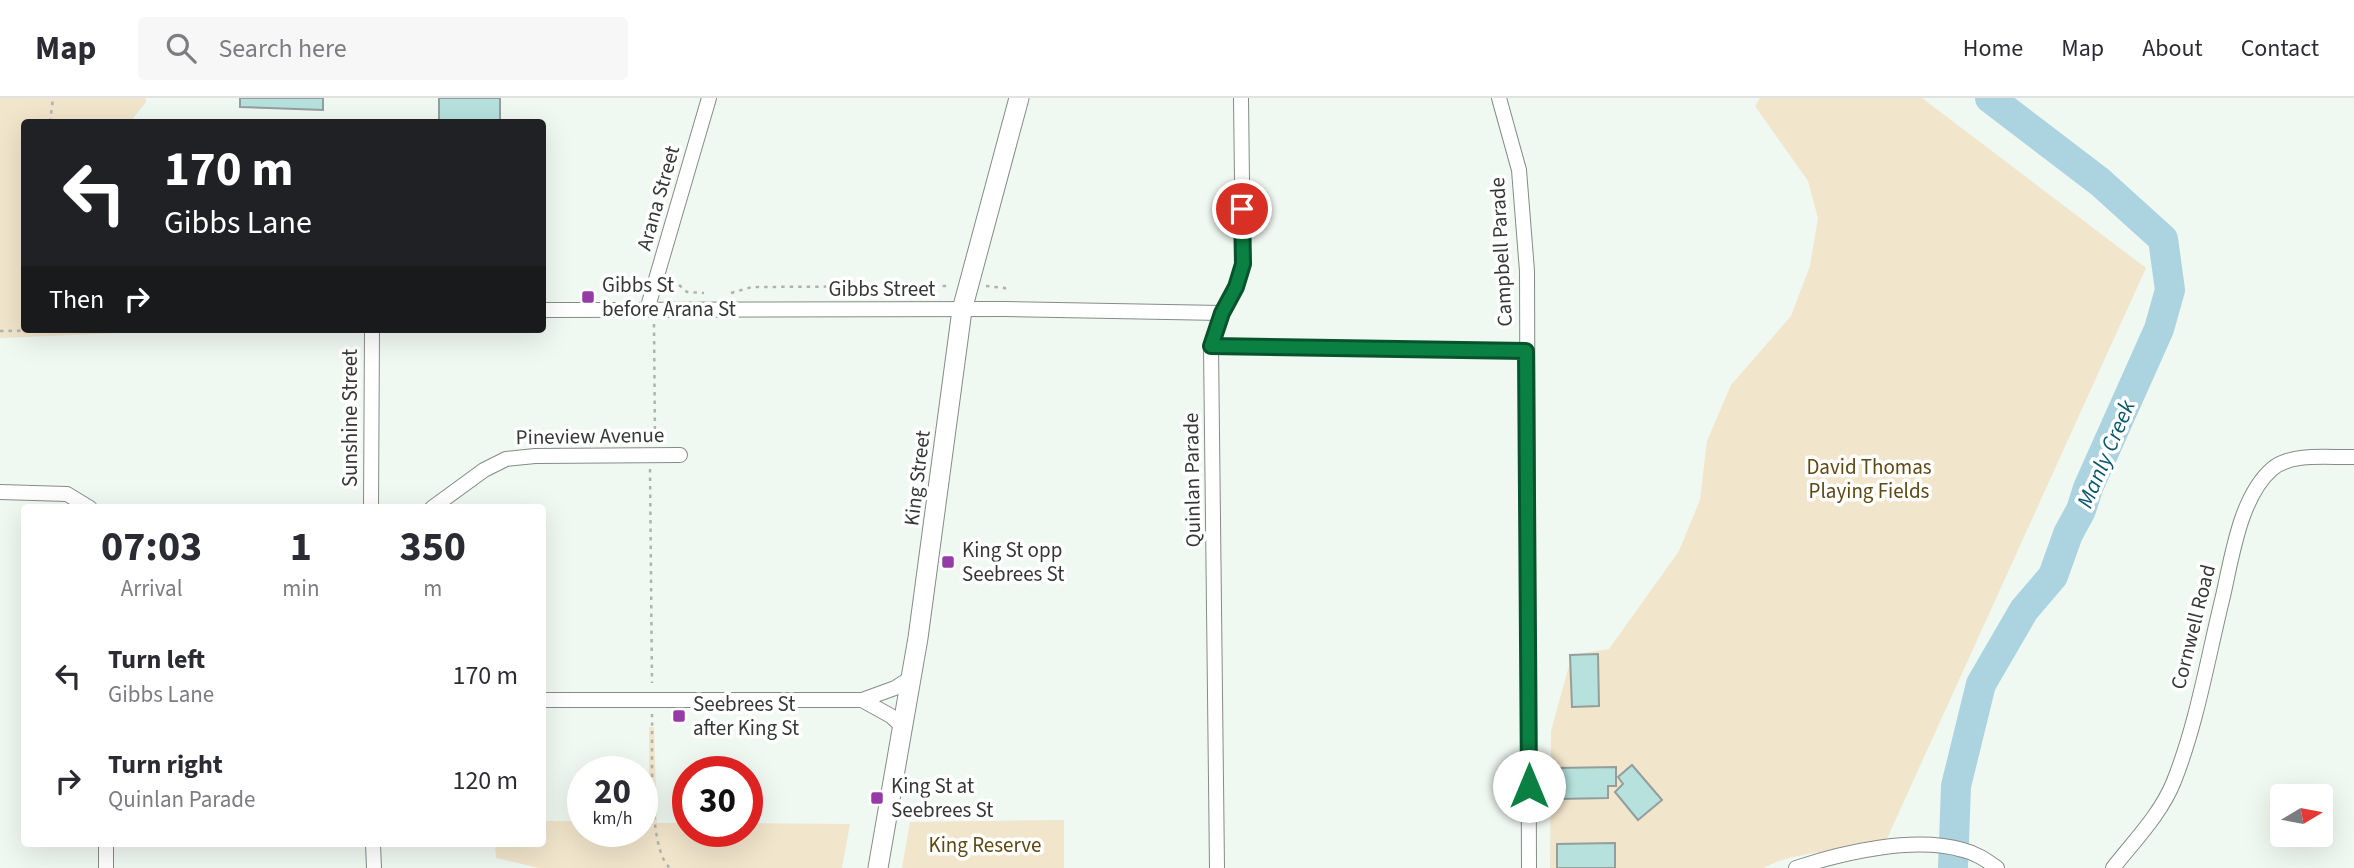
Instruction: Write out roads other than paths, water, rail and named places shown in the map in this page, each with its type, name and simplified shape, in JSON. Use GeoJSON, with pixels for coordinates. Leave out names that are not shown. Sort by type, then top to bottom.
{"type":"FeatureCollection","features":[{"type":"Feature","properties":{"kind":"street","name":"Arana Street"},"geometry":{"type":"LineString","coordinates":[[651,310],[656,280],[709,98]]}},
{"type":"Feature","properties":{"kind":"street","name":"King Street"},"geometry":{"type":"LineString","coordinates":[[877,868],[931,552],[962,310],[1019,98]]}},
{"type":"Feature","properties":{"kind":"street","name":"Quinlan Parade"},"geometry":{"type":"LineString","coordinates":[[1217,868],[1211,346],[1243,264],[1241,98]]}},
{"type":"Feature","properties":{"kind":"street","name":"Campbell Parade"},"geometry":{"type":"LineString","coordinates":[[1499,98],[1519,170],[1527,271],[1529,868]]}},
{"type":"Feature","properties":{"kind":"street","name":"Gibbs Street"},"geometry":{"type":"LineString","coordinates":[[546,310],[1005,309],[1222,313]]}},
{"type":"Feature","properties":{"kind":"street","name":"Sunshine Street"},"geometry":{"type":"LineString","coordinates":[[371,504],[372,333]]}},
{"type":"Feature","properties":{"kind":"street"},"geometry":{"type":"LineString","coordinates":[[1211,346],[1526,351]]}},
{"type":"Feature","properties":{"kind":"street","name":"Pineview Avenue"},"geometry":{"type":"LineString","coordinates":[[437,504],[484,470],[506,459],[534,456],[680,455]]}},
{"type":"Feature","properties":{"kind":"street","name":"Cornwell Road"},"geometry":{"type":"LineString","coordinates":[[2113,868],[2162,805],[2174,782],[2244,513],[2256,488],[2264,477],[2282,462],[2305,458],[2354,457]]}},
{"type":"Feature","properties":{"kind":"street"},"geometry":{"type":"LineString","coordinates":[[0,492],[67,494],[83,504]]}},
{"type":"Feature","properties":{"kind":"street"},"geometry":{"type":"LineString","coordinates":[[546,700],[862,700],[895,688],[911,678]]}},
{"type":"Feature","properties":{"kind":"street"},"geometry":{"type":"LineString","coordinates":[[862,700],[891,716],[903,727]]}},
{"type":"Feature","properties":{"kind":"street"},"geometry":{"type":"LineString","coordinates":[[1796,868],[1876,849],[1934,845],[1962,849],[1978,855],[1997,868]]}},
{"type":"Feature","properties":{"kind":"street"},"geometry":{"type":"LineString","coordinates":[[106,847],[106,868]]}},
{"type":"Feature","properties":{"kind":"street"},"geometry":{"type":"LineString","coordinates":[[373,847],[374,868]]}},
{"type":"Feature","properties":{"kind":"waterway","name":"Manly Creek"},"geometry":{"type":"LineString","coordinates":[[1953,868],[1956,786],[1981,684],[2024,610],[2053,576],[2068,534],[2081,510],[2088,488],[2159,329],[2170,290],[2163,239],[2100,182],[1990,98]]}},
{"type":"Feature","properties":{"kind":"place","name":"Gibbs St before Arana St"},"geometry":{"type":"Point","coordinates":[588,297]}},
{"type":"Feature","properties":{"kind":"place","name":"King St opp Seebrees St"},"geometry":{"type":"Point","coordinates":[948,562]}},
{"type":"Feature","properties":{"kind":"place","name":"Seebrees St after King St"},"geometry":{"type":"Point","coordinates":[679,716]}},
{"type":"Feature","properties":{"kind":"place","name":"King St at Seebrees St"},"geometry":{"type":"Point","coordinates":[877,798]}},
{"type":"Feature","properties":{"kind":"park label","name":"David Thomas Playing Fields"},"geometry":{"type":"Point","coordinates":[1869,479]}},
{"type":"Feature","properties":{"kind":"park label","name":"King Reserve"},"geometry":{"type":"Point","coordinates":[985,845]}}]}
